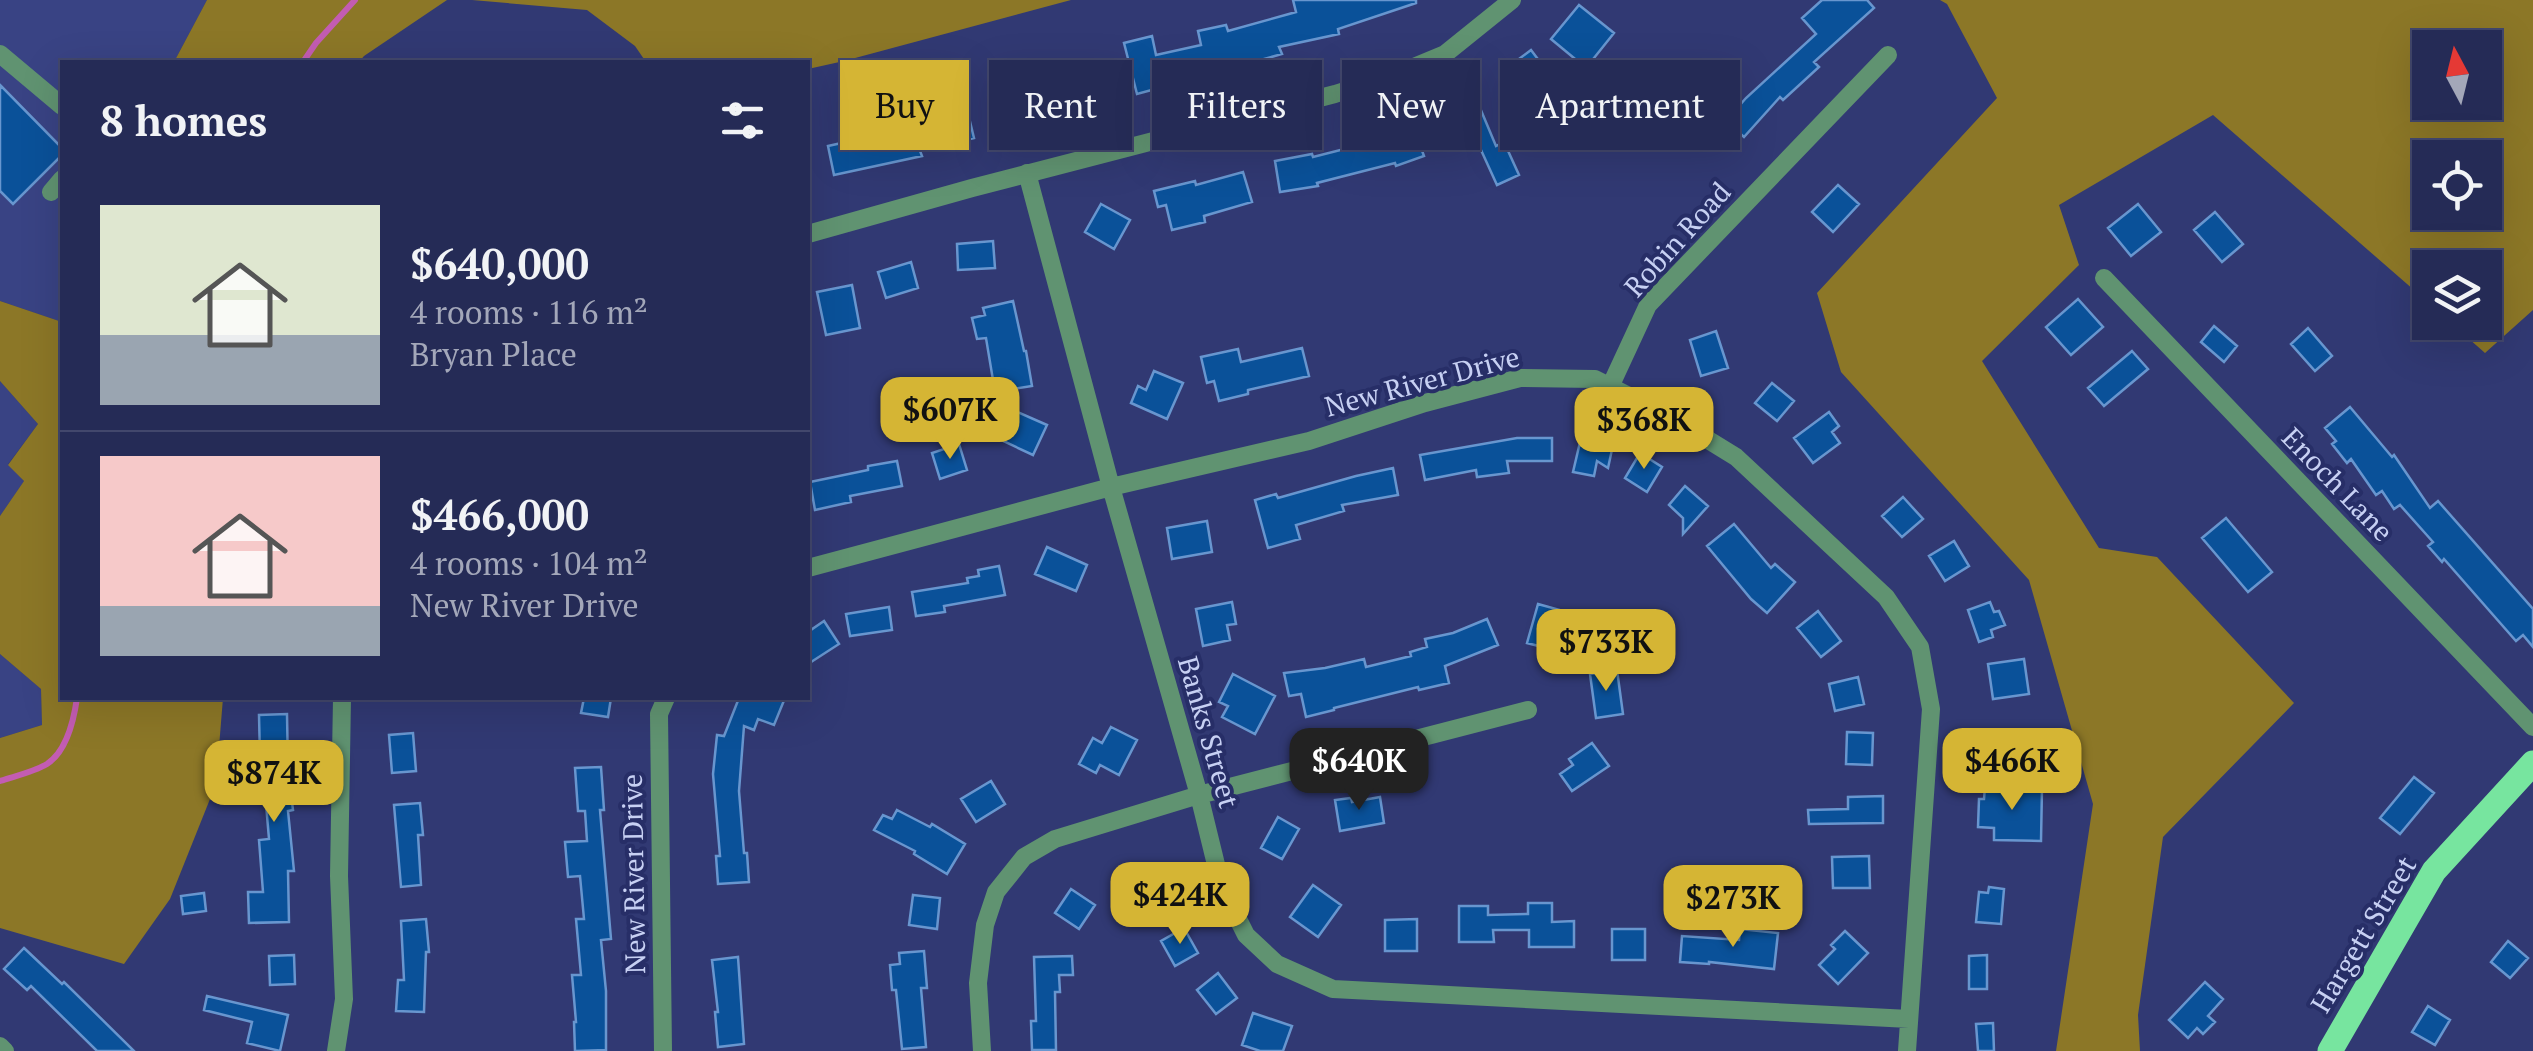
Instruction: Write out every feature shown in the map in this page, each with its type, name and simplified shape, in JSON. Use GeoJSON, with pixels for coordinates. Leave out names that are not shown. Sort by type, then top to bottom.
{"type":"FeatureCollection","features":[{"type":"Feature","properties":{"kind":"main road","name":"Hargett Street"},"geometry":{"type":"LineString","coordinates":[[2330,1051],[2434,871],[2533,763]]}},
{"type":"Feature","properties":{"kind":"street"},"geometry":{"type":"LineString","coordinates":[[810,233],[1392,76],[1445,54],[1512,0]]}},
{"type":"Feature","properties":{"kind":"street"},"geometry":{"type":"LineString","coordinates":[[0,54],[60,104]]}},
{"type":"Feature","properties":{"kind":"street","name":"Robin Road"},"geometry":{"type":"LineString","coordinates":[[1610,387],[1648,305],[1888,55]]}},
{"type":"Feature","properties":{"kind":"street","name":"Banks Street"},"geometry":{"type":"LineString","coordinates":[[1027,173],[1111,487],[1200,795],[1221,885],[1246,934],[1277,964],[1333,989],[1908,1019]]}},
{"type":"Feature","properties":{"kind":"street","name":"Enoch Lane"},"geometry":{"type":"LineString","coordinates":[[2104,278],[2533,727]]}},
{"type":"Feature","properties":{"kind":"street","name":"New River Drive"},"geometry":{"type":"LineString","coordinates":[[810,567],[1111,487],[1309,441],[1520,378],[1594,379],[1672,416],[1736,457],[1886,597],[1920,647],[1931,709],[1906,1051]]}},
{"type":"Feature","properties":{"kind":"street"},"geometry":{"type":"LineString","coordinates":[[336,1051],[344,1000],[339,876],[342,700]]}},
{"type":"Feature","properties":{"kind":"street","name":"New River Drive"},"geometry":{"type":"LineString","coordinates":[[663,1051],[658,714],[665,700]]}},
{"type":"Feature","properties":{"kind":"street"},"geometry":{"type":"LineString","coordinates":[[982,1051],[978,983],[984,925],[996,892],[1024,857],[1055,839],[1200,795],[1528,710]]}},
{"type":"Feature","properties":{"kind":"shaded area"},"geometry":{"type":"Polygon","coordinates":[[[0,0],[207,0],[175,60],[60,60],[60,321],[0,301],[0,0]]]}},
{"type":"Feature","properties":{"kind":"shaded area"},"geometry":{"type":"Polygon","coordinates":[[[207,0],[447,0],[361,60],[175,60],[207,0]]]}},
{"type":"Feature","properties":{"kind":"shaded area"},"geometry":{"type":"Polygon","coordinates":[[[472,0],[1071,0],[810,69],[810,60],[645,60],[635,46],[587,10],[472,0]]]}},
{"type":"Feature","properties":{"kind":"shaded area"},"geometry":{"type":"Polygon","coordinates":[[[1940,0],[2533,0],[2533,310],[2502,338],[2502,250],[2412,250],[2412,288],[2213,115],[2059,205],[2079,265],[1982,361],[2099,548],[2157,557],[2294,703],[2163,837],[2138,1015],[2140,1051],[2056,1051],[2093,804],[2029,580],[1841,372],[1817,293],[1997,98],[1947,4],[1940,0]]]}},
{"type":"Feature","properties":{"kind":"shaded area"},"geometry":{"type":"Polygon","coordinates":[[[0,301],[60,321],[60,700],[223,700],[216,784],[170,899],[124,964],[0,928],[0,738],[42,725],[41,689],[0,654],[0,516],[24,481],[8,465],[38,424],[0,381],[0,301]]]}},
{"type":"Feature","properties":{"kind":"shaded area"},"geometry":{"type":"Polygon","coordinates":[[[2470,340],[2500,340],[2485,353],[2470,340]]]}},
{"type":"Feature","properties":{"kind":"shaded area"},"geometry":{"type":"Polygon","coordinates":[[[0,381],[38,424],[8,464],[24,481],[0,516],[0,381]]]}},
{"type":"Feature","properties":{"kind":"shaded area"},"geometry":{"type":"Polygon","coordinates":[[[0,654],[41,689],[42,725],[0,738],[0,654]]]}},
{"type":"Feature","properties":{"kind":"building"},"geometry":{"type":"Polygon","coordinates":[[[1293,0],[1416,0],[1338,29],[1339,34],[1279,47],[1282,54],[1260,60],[1152,60],[1152,90],[1137,94],[1132,60],[1128,60],[1124,43],[1152,36],[1156,55],[1201,45],[1198,31],[1226,25],[1228,31],[1296,12],[1293,0]]]}},
{"type":"Feature","properties":{"kind":"building"},"geometry":{"type":"Polygon","coordinates":[[[1822,0],[1867,0],[1874,8],[1814,62],[1819,67],[1783,100],[1780,97],[1744,137],[1740,133],[1740,105],[1816,34],[1802,18],[1822,0]]]}},
{"type":"Feature","properties":{"kind":"building"},"geometry":{"type":"Polygon","coordinates":[[[1579,5],[1614,33],[1592,60],[1576,60],[1551,39],[1579,5]]]}},
{"type":"Feature","properties":{"kind":"building"},"geometry":{"type":"Polygon","coordinates":[[[1531,50],[1539,60],[1518,60],[1531,50]]]}},
{"type":"Feature","properties":{"kind":"building"},"geometry":{"type":"Polygon","coordinates":[[[0,85],[60,146],[60,157],[13,204],[0,191],[0,85]]]}},
{"type":"Feature","properties":{"kind":"building"},"geometry":{"type":"Polygon","coordinates":[[[1480,108],[1496,146],[1500,144],[1500,150],[1508,150],[1519,175],[1497,185],[1480,148],[1480,108]]]}},
{"type":"Feature","properties":{"kind":"building"},"geometry":{"type":"Polygon","coordinates":[[[840,143],[840,150],[924,150],[920,151],[922,156],[834,175],[828,146],[840,143]]]}},
{"type":"Feature","properties":{"kind":"building"},"geometry":{"type":"Polygon","coordinates":[[[1342,150],[1422,150],[1424,156],[1317,183],[1318,186],[1280,192],[1275,161],[1312,154],[1313,157],[1342,150]]]}},
{"type":"Feature","properties":{"kind":"building"},"geometry":{"type":"Polygon","coordinates":[[[1243,172],[1252,202],[1204,216],[1205,222],[1172,230],[1166,205],[1158,207],[1154,191],[1243,172]]]}},
{"type":"Feature","properties":{"kind":"building"},"geometry":{"type":"Polygon","coordinates":[[[1838,185],[1859,204],[1833,232],[1812,212],[1838,185]]]}},
{"type":"Feature","properties":{"kind":"building"},"geometry":{"type":"Polygon","coordinates":[[[1101,204],[1130,220],[1114,249],[1085,232],[1101,204]]]}},
{"type":"Feature","properties":{"kind":"building"},"geometry":{"type":"Polygon","coordinates":[[[2138,204],[2161,232],[2131,256],[2108,228],[2138,204]]]}},
{"type":"Feature","properties":{"kind":"building"},"geometry":{"type":"Polygon","coordinates":[[[2215,212],[2243,244],[2222,262],[2194,230],[2215,212]]]}},
{"type":"Feature","properties":{"kind":"building"},"geometry":{"type":"Polygon","coordinates":[[[993,241],[995,268],[958,270],[957,244],[993,241]]]}},
{"type":"Feature","properties":{"kind":"building"},"geometry":{"type":"Polygon","coordinates":[[[911,262],[918,288],[886,298],[878,272],[911,262]]]}},
{"type":"Feature","properties":{"kind":"building"},"geometry":{"type":"Polygon","coordinates":[[[852,285],[860,328],[826,335],[817,292],[852,285]]]}},
{"type":"Feature","properties":{"kind":"building"},"geometry":{"type":"Polygon","coordinates":[[[2078,299],[2103,327],[2071,355],[2046,327],[2078,299]]]}},
{"type":"Feature","properties":{"kind":"building"},"geometry":{"type":"Polygon","coordinates":[[[1013,301],[1032,386],[995,392],[986,338],[977,339],[972,318],[985,315],[983,308],[1013,301]]]}},
{"type":"Feature","properties":{"kind":"building"},"geometry":{"type":"Polygon","coordinates":[[[2214,326],[2237,346],[2224,362],[2201,342],[2214,326]]]}},
{"type":"Feature","properties":{"kind":"building"},"geometry":{"type":"Polygon","coordinates":[[[2308,328],[2332,356],[2315,371],[2291,344],[2308,328]]]}},
{"type":"Feature","properties":{"kind":"building"},"geometry":{"type":"Polygon","coordinates":[[[1716,331],[1728,368],[1701,376],[1690,340],[1716,331]]]}},
{"type":"Feature","properties":{"kind":"building"},"geometry":{"type":"Polygon","coordinates":[[[1302,348],[1309,376],[1219,401],[1214,381],[1207,383],[1201,357],[1238,349],[1241,362],[1302,348]]]}},
{"type":"Feature","properties":{"kind":"building"},"geometry":{"type":"Polygon","coordinates":[[[2132,351],[2148,369],[2104,406],[2088,388],[2132,351]]]}},
{"type":"Feature","properties":{"kind":"building"},"geometry":{"type":"Polygon","coordinates":[[[1154,371],[1183,383],[1167,419],[1131,403],[1138,386],[1146,390],[1154,371]]]}},
{"type":"Feature","properties":{"kind":"building"},"geometry":{"type":"Polygon","coordinates":[[[1772,383],[1794,401],[1777,421],[1755,403],[1772,383]]]}},
{"type":"Feature","properties":{"kind":"building"},"geometry":{"type":"Polygon","coordinates":[[[2350,407],[2394,455],[2430,508],[2438,501],[2533,609],[2533,647],[2523,635],[2516,641],[2428,546],[2433,542],[2400,505],[2394,509],[2382,491],[2376,495],[2351,459],[2347,463],[2332,444],[2336,441],[2325,428],[2350,407]]]}},
{"type":"Feature","properties":{"kind":"building"},"geometry":{"type":"Polygon","coordinates":[[[1015,411],[1047,425],[1033,455],[1001,440],[1015,411]]]}},
{"type":"Feature","properties":{"kind":"building"},"geometry":{"type":"Polygon","coordinates":[[[1829,412],[1839,426],[1832,432],[1840,443],[1813,463],[1794,438],[1829,412]]]}},
{"type":"Feature","properties":{"kind":"building"},"geometry":{"type":"Polygon","coordinates":[[[1517,438],[1552,438],[1552,461],[1507,461],[1509,473],[1477,477],[1476,470],[1425,480],[1420,455],[1517,438]]]}},
{"type":"Feature","properties":{"kind":"building"},"geometry":{"type":"Polygon","coordinates":[[[1581,438],[1613,445],[1608,468],[1597,461],[1594,476],[1573,472],[1581,438]]]}},
{"type":"Feature","properties":{"kind":"building"},"geometry":{"type":"Polygon","coordinates":[[[959,444],[967,470],[940,479],[932,453],[959,444]]]}},
{"type":"Feature","properties":{"kind":"building"},"geometry":{"type":"Polygon","coordinates":[[[1640,453],[1662,467],[1647,492],[1625,478],[1640,453]]]}},
{"type":"Feature","properties":{"kind":"building"},"geometry":{"type":"Polygon","coordinates":[[[897,461],[902,486],[850,496],[851,502],[815,510],[810,482],[897,461]]]}},
{"type":"Feature","properties":{"kind":"building"},"geometry":{"type":"Polygon","coordinates":[[[1393,468],[1398,495],[1342,505],[1344,511],[1296,525],[1300,539],[1268,548],[1255,500],[1276,494],[1278,498],[1393,468]]]}},
{"type":"Feature","properties":{"kind":"building"},"geometry":{"type":"Polygon","coordinates":[[[1685,486],[1708,506],[1683,534],[1683,518],[1669,505],[1685,486]]]}},
{"type":"Feature","properties":{"kind":"building"},"geometry":{"type":"Polygon","coordinates":[[[1903,497],[1923,519],[1902,537],[1882,516],[1903,497]]]}},
{"type":"Feature","properties":{"kind":"building"},"geometry":{"type":"Polygon","coordinates":[[[2226,518],[2272,572],[2248,592],[2202,538],[2226,518]]]}},
{"type":"Feature","properties":{"kind":"building"},"geometry":{"type":"Polygon","coordinates":[[[1207,521],[1212,552],[1172,559],[1167,528],[1207,521]]]}},
{"type":"Feature","properties":{"kind":"building"},"geometry":{"type":"Polygon","coordinates":[[[1734,524],[1771,568],[1775,564],[1795,582],[1767,613],[1707,546],[1734,524]]]}},
{"type":"Feature","properties":{"kind":"building"},"geometry":{"type":"Polygon","coordinates":[[[1954,541],[1969,566],[1945,581],[1929,556],[1954,541]]]}},
{"type":"Feature","properties":{"kind":"building"},"geometry":{"type":"Polygon","coordinates":[[[1047,547],[1087,565],[1076,591],[1035,574],[1047,547]]]}},
{"type":"Feature","properties":{"kind":"building"},"geometry":{"type":"Polygon","coordinates":[[[999,566],[1005,595],[944,606],[945,612],[916,616],[912,592],[968,583],[967,578],[979,576],[978,570],[999,566]]]}},
{"type":"Feature","properties":{"kind":"building"},"geometry":{"type":"Polygon","coordinates":[[[1232,602],[1236,624],[1227,625],[1230,640],[1203,646],[1196,609],[1232,602]]]}},
{"type":"Feature","properties":{"kind":"building"},"geometry":{"type":"Polygon","coordinates":[[[1990,602],[2005,625],[1991,630],[1993,637],[1979,642],[1968,610],[1990,602]]]}},
{"type":"Feature","properties":{"kind":"building"},"geometry":{"type":"Polygon","coordinates":[[[1538,604],[1567,612],[1562,627],[1568,629],[1562,652],[1527,643],[1538,604]]]}},
{"type":"Feature","properties":{"kind":"building"},"geometry":{"type":"Polygon","coordinates":[[[889,607],[892,630],[850,636],[846,614],[889,607]]]}},
{"type":"Feature","properties":{"kind":"building"},"geometry":{"type":"Polygon","coordinates":[[[1818,611],[1841,641],[1821,657],[1797,628],[1818,611]]]}},
{"type":"Feature","properties":{"kind":"building"},"geometry":{"type":"Polygon","coordinates":[[[1487,619],[1498,645],[1445,666],[1449,683],[1419,690],[1418,687],[1306,717],[1301,694],[1289,696],[1284,673],[1364,659],[1366,667],[1411,656],[1410,652],[1427,647],[1425,639],[1487,619]]]}},
{"type":"Feature","properties":{"kind":"building"},"geometry":{"type":"Polygon","coordinates":[[[824,621],[839,644],[810,663],[810,631],[824,621]]]}},
{"type":"Feature","properties":{"kind":"building"},"geometry":{"type":"Polygon","coordinates":[[[2024,659],[2029,694],[1993,699],[1988,664],[2024,659]]]}},
{"type":"Feature","properties":{"kind":"building"},"geometry":{"type":"Polygon","coordinates":[[[1617,670],[1623,714],[1596,718],[1590,674],[1617,670]]]}},
{"type":"Feature","properties":{"kind":"building"},"geometry":{"type":"Polygon","coordinates":[[[1233,674],[1275,696],[1255,734],[1222,717],[1228,706],[1219,702],[1233,674]]]}},
{"type":"Feature","properties":{"kind":"building"},"geometry":{"type":"Polygon","coordinates":[[[1858,677],[1864,704],[1835,711],[1829,684],[1858,677]]]}},
{"type":"Feature","properties":{"kind":"building"},"geometry":{"type":"Polygon","coordinates":[[[584,700],[611,700],[608,717],[581,713],[584,700]]]}},
{"type":"Feature","properties":{"kind":"building"},"geometry":{"type":"Polygon","coordinates":[[[738,700],[784,700],[774,725],[758,719],[754,730],[744,726],[739,791],[749,882],[718,884],[716,856],[720,856],[713,774],[717,735],[724,736],[738,700]]]}},
{"type":"Feature","properties":{"kind":"building"},"geometry":{"type":"Polygon","coordinates":[[[287,714],[293,810],[288,811],[294,871],[288,871],[289,922],[249,923],[248,892],[263,892],[259,840],[269,839],[259,715],[287,714]]]}},
{"type":"Feature","properties":{"kind":"building"},"geometry":{"type":"Polygon","coordinates":[[[1111,727],[1137,740],[1119,775],[1100,765],[1096,773],[1079,764],[1093,738],[1102,743],[1111,727]]]}},
{"type":"Feature","properties":{"kind":"building"},"geometry":{"type":"Polygon","coordinates":[[[1847,732],[1873,733],[1872,765],[1846,764],[1847,732]]]}},
{"type":"Feature","properties":{"kind":"building"},"geometry":{"type":"Polygon","coordinates":[[[413,733],[416,771],[392,773],[389,735],[413,733]]]}},
{"type":"Feature","properties":{"kind":"building"},"geometry":{"type":"Polygon","coordinates":[[[1592,743],[1609,766],[1572,791],[1560,774],[1573,765],[1569,759],[1592,743]]]}},
{"type":"Feature","properties":{"kind":"building"},"geometry":{"type":"Polygon","coordinates":[[[601,767],[604,810],[600,810],[611,939],[601,940],[606,1050],[575,1051],[572,975],[581,975],[576,919],[584,919],[580,876],[568,877],[565,842],[587,841],[585,811],[578,811],[575,768],[601,767]]]}},
{"type":"Feature","properties":{"kind":"building"},"geometry":{"type":"Polygon","coordinates":[[[2414,777],[2434,793],[2400,834],[2380,818],[2414,777]]]}},
{"type":"Feature","properties":{"kind":"building"},"geometry":{"type":"Polygon","coordinates":[[[991,781],[1005,804],[976,822],[961,799],[991,781]]]}},
{"type":"Feature","properties":{"kind":"building"},"geometry":{"type":"Polygon","coordinates":[[[1985,787],[2042,788],[2041,841],[1994,840],[1994,828],[1978,827],[1979,799],[1984,799],[1985,787]]]}},
{"type":"Feature","properties":{"kind":"building"},"geometry":{"type":"Polygon","coordinates":[[[1883,796],[1883,823],[1809,824],[1808,810],[1848,809],[1848,797],[1883,796]]]}},
{"type":"Feature","properties":{"kind":"building"},"geometry":{"type":"Polygon","coordinates":[[[1380,797],[1384,823],[1340,831],[1335,800],[1351,798],[1352,802],[1380,797]]]}},
{"type":"Feature","properties":{"kind":"building"},"geometry":{"type":"Polygon","coordinates":[[[420,803],[421,885],[401,887],[394,805],[420,803]]]}},
{"type":"Feature","properties":{"kind":"building"},"geometry":{"type":"Polygon","coordinates":[[[897,810],[930,827],[932,824],[965,844],[947,874],[914,854],[915,851],[874,830],[883,815],[892,819],[897,810]]]}},
{"type":"Feature","properties":{"kind":"building"},"geometry":{"type":"Polygon","coordinates":[[[1278,817],[1299,829],[1282,859],[1261,848],[1278,817]]]}},
{"type":"Feature","properties":{"kind":"building"},"geometry":{"type":"Polygon","coordinates":[[[1869,856],[1870,888],[1833,888],[1832,857],[1869,856]]]}},
{"type":"Feature","properties":{"kind":"building"},"geometry":{"type":"Polygon","coordinates":[[[1313,885],[1341,905],[1318,937],[1290,917],[1313,885]]]}},
{"type":"Feature","properties":{"kind":"building"},"geometry":{"type":"Polygon","coordinates":[[[1989,887],[2004,889],[2001,924],[1976,922],[1979,892],[1988,893],[1989,887]]]}},
{"type":"Feature","properties":{"kind":"building"},"geometry":{"type":"Polygon","coordinates":[[[1071,889],[1095,905],[1079,929],[1055,913],[1071,889]]]}},
{"type":"Feature","properties":{"kind":"building"},"geometry":{"type":"Polygon","coordinates":[[[204,893],[206,911],[183,914],[181,896],[204,893]]]}},
{"type":"Feature","properties":{"kind":"building"},"geometry":{"type":"Polygon","coordinates":[[[913,895],[940,898],[937,929],[909,925],[913,895]]]}},
{"type":"Feature","properties":{"kind":"building"},"geometry":{"type":"Polygon","coordinates":[[[1528,903],[1552,903],[1552,922],[1574,921],[1574,947],[1529,947],[1529,930],[1493,930],[1494,942],[1459,942],[1459,906],[1488,906],[1488,915],[1528,914],[1528,903]]]}},
{"type":"Feature","properties":{"kind":"building"},"geometry":{"type":"Polygon","coordinates":[[[426,919],[429,952],[424,1012],[396,1011],[398,980],[404,980],[401,921],[426,919]]]}},
{"type":"Feature","properties":{"kind":"building"},"geometry":{"type":"Polygon","coordinates":[[[1417,919],[1417,951],[1385,951],[1385,920],[1417,919]]]}},
{"type":"Feature","properties":{"kind":"building"},"geometry":{"type":"Polygon","coordinates":[[[1184,928],[1198,953],[1175,966],[1161,941],[1184,928]]]}},
{"type":"Feature","properties":{"kind":"building"},"geometry":{"type":"Polygon","coordinates":[[[1612,929],[1645,929],[1645,960],[1612,960],[1612,929]]]}},
{"type":"Feature","properties":{"kind":"building"},"geometry":{"type":"Polygon","coordinates":[[[1740,929],[1778,933],[1774,969],[1680,962],[1682,936],[1739,940],[1740,929]]]}},
{"type":"Feature","properties":{"kind":"building"},"geometry":{"type":"Polygon","coordinates":[[[1845,931],[1868,953],[1838,984],[1819,965],[1845,931]]]}},
{"type":"Feature","properties":{"kind":"building"},"geometry":{"type":"Polygon","coordinates":[[[2508,941],[2528,958],[2510,978],[2491,962],[2508,941]]]}},
{"type":"Feature","properties":{"kind":"building"},"geometry":{"type":"Polygon","coordinates":[[[24,948],[134,1051],[97,1051],[31,986],[27,990],[4,969],[24,948]]]}},
{"type":"Feature","properties":{"kind":"building"},"geometry":{"type":"Polygon","coordinates":[[[924,951],[927,988],[921,988],[926,1047],[902,1049],[890,965],[900,964],[899,953],[924,951]]]}},
{"type":"Feature","properties":{"kind":"building"},"geometry":{"type":"Polygon","coordinates":[[[294,955],[295,984],[270,985],[269,956],[294,955]]]}},
{"type":"Feature","properties":{"kind":"building"},"geometry":{"type":"Polygon","coordinates":[[[1987,955],[1987,989],[1969,989],[1969,956],[1987,955]]]}},
{"type":"Feature","properties":{"kind":"building"},"geometry":{"type":"Polygon","coordinates":[[[1072,956],[1073,975],[1059,975],[1060,992],[1055,992],[1056,1050],[1032,1050],[1031,1021],[1036,1021],[1034,957],[1072,956]]]}},
{"type":"Feature","properties":{"kind":"building"},"geometry":{"type":"Polygon","coordinates":[[[738,957],[744,1044],[718,1047],[712,960],[738,957]]]}},
{"type":"Feature","properties":{"kind":"building"},"geometry":{"type":"Polygon","coordinates":[[[1218,973],[1237,998],[1216,1014],[1197,990],[1218,973]]]}},
{"type":"Feature","properties":{"kind":"building"},"geometry":{"type":"Polygon","coordinates":[[[2205,982],[2223,999],[2208,1016],[2215,1022],[2203,1034],[2197,1028],[2188,1038],[2169,1020],[2205,982]]]}},
{"type":"Feature","properties":{"kind":"building"},"geometry":{"type":"Polygon","coordinates":[[[207,996],[288,1015],[280,1051],[247,1043],[252,1022],[204,1010],[207,996]]]}},
{"type":"Feature","properties":{"kind":"building"},"geometry":{"type":"Polygon","coordinates":[[[2428,1006],[2450,1020],[2435,1045],[2412,1032],[2428,1006]]]}},
{"type":"Feature","properties":{"kind":"building"},"geometry":{"type":"Polygon","coordinates":[[[1253,1013],[1292,1026],[1283,1051],[1260,1051],[1242,1045],[1253,1013]]]}},
{"type":"Feature","properties":{"kind":"building"},"geometry":{"type":"Polygon","coordinates":[[[1993,1023],[1994,1051],[1978,1051],[1976,1024],[1993,1023]]]}},
{"type":"Feature","properties":{"kind":"waterway"},"geometry":{"type":"LineString","coordinates":[[304,60],[355,0]]}},
{"type":"Feature","properties":{"kind":"waterway"},"geometry":{"type":"LineString","coordinates":[[0,781],[36,769],[54,758],[68,734],[77,700]]}}]}
